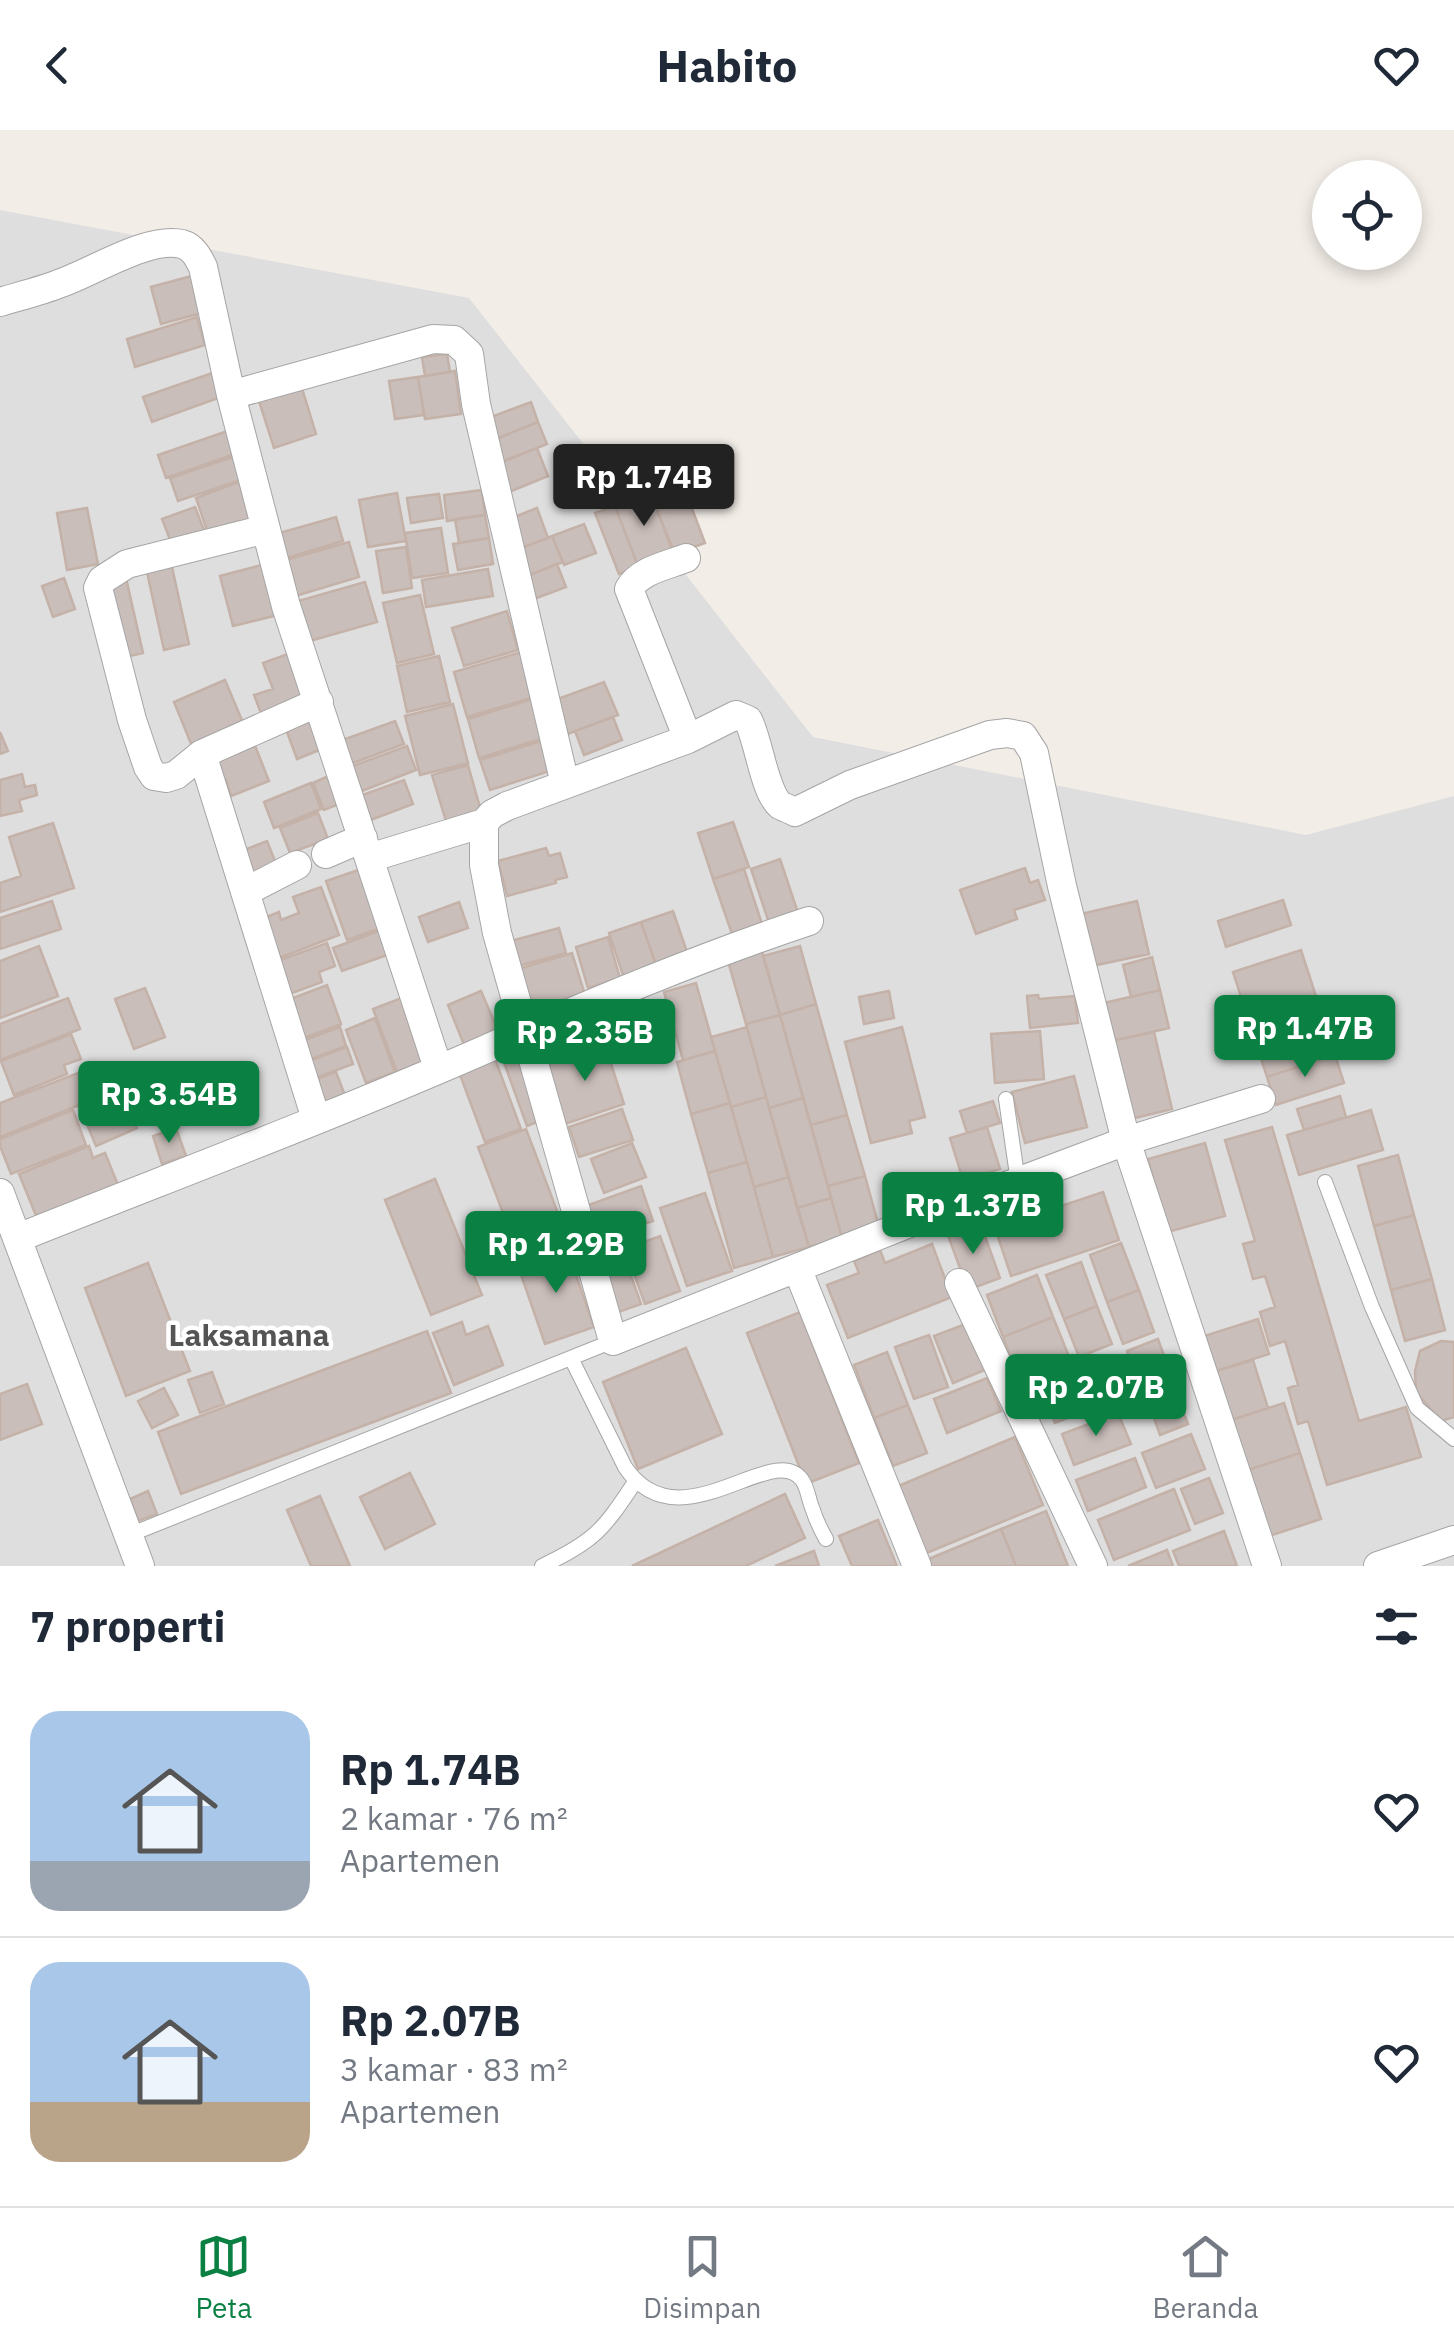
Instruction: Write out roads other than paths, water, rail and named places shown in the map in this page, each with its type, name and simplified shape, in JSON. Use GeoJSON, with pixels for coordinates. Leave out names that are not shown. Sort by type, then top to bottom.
{"type":"FeatureCollection","features":[{"type":"Feature","properties":{"kind":"street"},"geometry":{"type":"LineString","coordinates":[[0,302],[60,284],[147,247],[180,244],[190,248],[203,266],[230,395],[286,606],[438,1068]]}},
{"type":"Feature","properties":{"kind":"street"},"geometry":{"type":"LineString","coordinates":[[230,395],[433,339],[454,340],[469,354],[476,404],[565,784]]}},
{"type":"Feature","properties":{"kind":"street"},"geometry":{"type":"LineString","coordinates":[[266,529],[126,564],[102,580],[98,588],[132,720],[148,767],[154,776],[166,778],[202,754],[319,702]]}},
{"type":"Feature","properties":{"kind":"street"},"geometry":{"type":"LineString","coordinates":[[686,558],[644,574],[630,590],[688,739]]}},
{"type":"Feature","properties":{"kind":"street"},"geometry":{"type":"LineString","coordinates":[[326,854],[484,823],[506,806],[688,739],[736,715],[748,720],[754,732],[771,793],[781,806],[795,812],[850,786],[990,735],[1023,736],[1034,754],[1062,886],[1126,1142],[1267,1566]]}},
{"type":"Feature","properties":{"kind":"street"},"geometry":{"type":"LineString","coordinates":[[202,754],[316,1119]]}},
{"type":"Feature","properties":{"kind":"street"},"geometry":{"type":"LineString","coordinates":[[484,823],[484,864],[494,916],[613,1341],[940,1211],[1126,1142],[1261,1099]]}},
{"type":"Feature","properties":{"kind":"street"},"geometry":{"type":"LineString","coordinates":[[245,892],[297,865]]}},
{"type":"Feature","properties":{"kind":"street"},"geometry":{"type":"LineString","coordinates":[[18,1238],[716,952],[809,921]]}},
{"type":"Feature","properties":{"kind":"street"},"geometry":{"type":"LineString","coordinates":[[1,1200],[140,1566]]}},
{"type":"Feature","properties":{"kind":"street"},"geometry":{"type":"LineString","coordinates":[[797,1268],[917,1566]]}},
{"type":"Feature","properties":{"kind":"street"},"geometry":{"type":"LineString","coordinates":[[959,1282],[1093,1566]]}},
{"type":"Feature","properties":{"kind":"street"},"geometry":{"type":"LineString","coordinates":[[1378,1566],[1454,1540]]}},
{"type":"Feature","properties":{"kind":"lane"},"geometry":{"type":"LineString","coordinates":[[1006,1099],[1018,1183]]}},
{"type":"Feature","properties":{"kind":"lane"},"geometry":{"type":"LineString","coordinates":[[1325,1182],[1372,1307],[1417,1408],[1454,1439]]}},
{"type":"Feature","properties":{"kind":"lane"},"geometry":{"type":"LineString","coordinates":[[129,1535],[613,1341]]}},
{"type":"Feature","properties":{"kind":"lane"},"geometry":{"type":"LineString","coordinates":[[571,1358],[625,1467],[635,1482],[649,1492],[673,1498],[692,1497],[776,1469],[788,1470],[802,1480],[826,1539]]}},
{"type":"Feature","properties":{"kind":"lane"},"geometry":{"type":"LineString","coordinates":[[542,1566],[601,1531],[635,1482]]}},
{"type":"Feature","properties":{"kind":"district","name":"Laksamana"},"geometry":{"type":"Point","coordinates":[249,1336]}}]}
